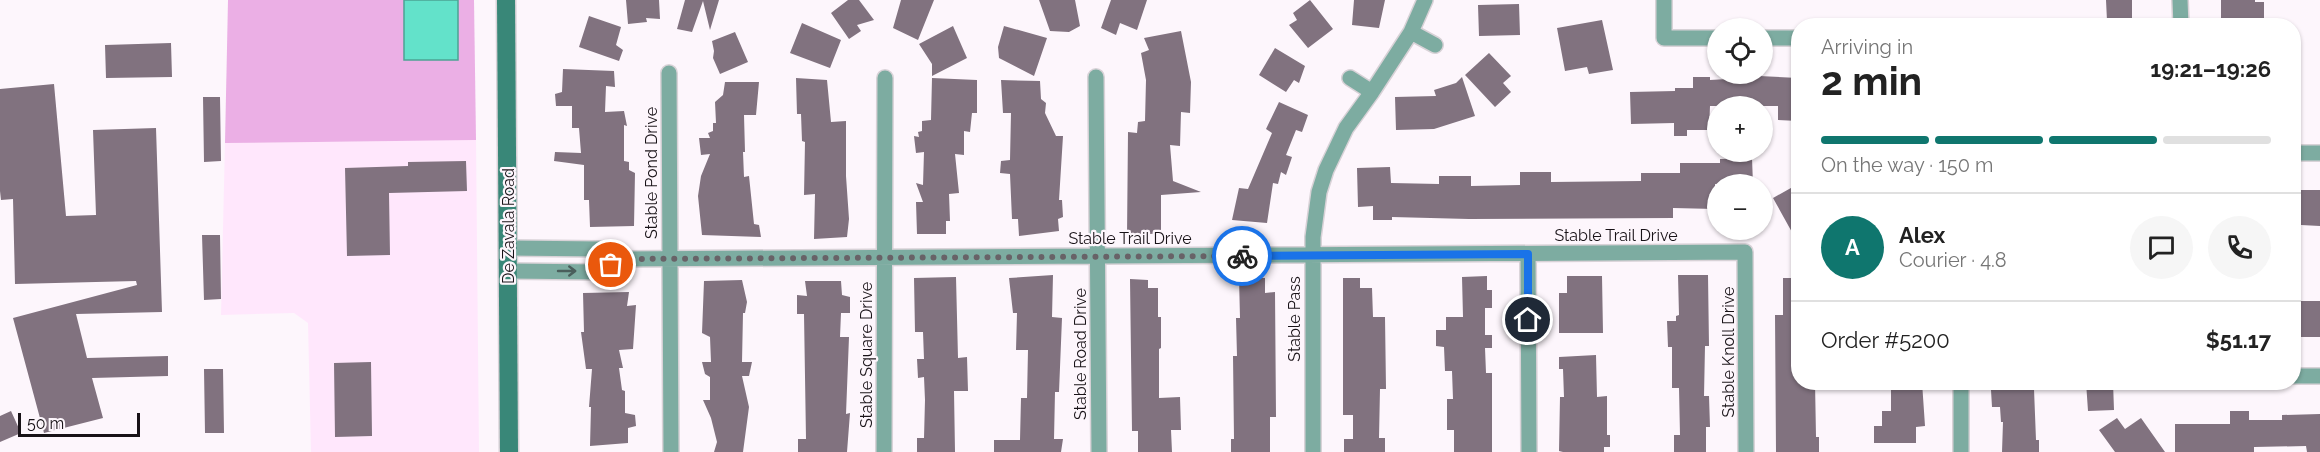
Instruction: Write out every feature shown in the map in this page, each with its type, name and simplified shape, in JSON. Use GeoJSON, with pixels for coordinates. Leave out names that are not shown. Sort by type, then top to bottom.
{"type":"FeatureCollection","features":[{"type":"Feature","properties":{"kind":"main road","name":"De Zavala Road"},"geometry":{"type":"LineString","coordinates":[[506,0],[509,452]]}},
{"type":"Feature","properties":{"kind":"street","name":"Stable Pass"},"geometry":{"type":"LineString","coordinates":[[1312,452],[1312,255],[1315,214],[1326,170],[1346,128],[1411,32],[1425,0]]}},
{"type":"Feature","properties":{"kind":"street"},"geometry":{"type":"LineString","coordinates":[[1664,0],[1664,38],[1707,38]]}},
{"type":"Feature","properties":{"kind":"street"},"geometry":{"type":"LineString","coordinates":[[2180,0],[2181,18]]}},
{"type":"Feature","properties":{"kind":"street"},"geometry":{"type":"LineString","coordinates":[[1411,32],[1435,45]]}},
{"type":"Feature","properties":{"kind":"street"},"geometry":{"type":"LineString","coordinates":[[1773,38],[1791,38]]}},
{"type":"Feature","properties":{"kind":"street","name":"Stable Pond Drive"},"geometry":{"type":"LineString","coordinates":[[669,73],[671,452]]}},
{"type":"Feature","properties":{"kind":"street","name":"Stable Road Drive"},"geometry":{"type":"LineString","coordinates":[[1096,77],[1099,452]]}},
{"type":"Feature","properties":{"kind":"street","name":"Stable Square Drive"},"geometry":{"type":"LineString","coordinates":[[885,78],[883,258],[885,452]]}},
{"type":"Feature","properties":{"kind":"street"},"geometry":{"type":"LineString","coordinates":[[1350,78],[1372,92]]}},
{"type":"Feature","properties":{"kind":"street"},"geometry":{"type":"LineString","coordinates":[[2301,153],[2320,153]]}},
{"type":"Feature","properties":{"kind":"street","name":"Stable Trail Drive"},"geometry":{"type":"LineString","coordinates":[[508,248],[601,249],[622,259],[1745,252]]}},
{"type":"Feature","properties":{"kind":"street","name":"Stable Knoll Drive"},"geometry":{"type":"LineString","coordinates":[[1745,252],[1746,452]]}},
{"type":"Feature","properties":{"kind":"street"},"geometry":{"type":"LineString","coordinates":[[1528,254],[1529,452]]}},
{"type":"Feature","properties":{"kind":"street","name":"Stable Trail Drive"},"geometry":{"type":"LineString","coordinates":[[509,271],[600,272],[622,259]]}},
{"type":"Feature","properties":{"kind":"street"},"geometry":{"type":"LineString","coordinates":[[2301,376],[2320,376]]}},
{"type":"Feature","properties":{"kind":"street"},"geometry":{"type":"LineString","coordinates":[[1961,390],[1961,452]]}},
{"type":"Feature","properties":{"kind":"shaded area"},"geometry":{"type":"Polygon","coordinates":[[[228,0],[474,0],[476,140],[225,143],[228,0]]]}},
{"type":"Feature","properties":{"kind":"shaded area"},"geometry":{"type":"Polygon","coordinates":[[[404,0],[458,0],[458,60],[404,60],[404,0]]]}},
{"type":"Feature","properties":{"kind":"shaded area"},"geometry":{"type":"Polygon","coordinates":[[[476,140],[479,452],[311,452],[308,323],[294,313],[221,315],[225,143],[476,140]]]}},
{"type":"Feature","properties":{"kind":"building"},"geometry":{"type":"Polygon","coordinates":[[[626,0],[659,0],[660,19],[646,18],[647,22],[628,24],[626,0]]]}},
{"type":"Feature","properties":{"kind":"building"},"geometry":{"type":"Polygon","coordinates":[[[685,0],[719,0],[710,30],[703,1],[692,32],[677,29],[685,0]]]}},
{"type":"Feature","properties":{"kind":"building"},"geometry":{"type":"Polygon","coordinates":[[[848,0],[859,0],[874,20],[857,25],[861,31],[849,39],[831,13],[848,0]]]}},
{"type":"Feature","properties":{"kind":"building"},"geometry":{"type":"Polygon","coordinates":[[[901,0],[934,0],[918,40],[893,28],[901,0]]]}},
{"type":"Feature","properties":{"kind":"building"},"geometry":{"type":"Polygon","coordinates":[[[1039,0],[1075,0],[1080,26],[1069,32],[1050,31],[1039,0]]]}},
{"type":"Feature","properties":{"kind":"building"},"geometry":{"type":"Polygon","coordinates":[[[1111,0],[1147,0],[1137,30],[1120,23],[1116,35],[1101,28],[1111,0]]]}},
{"type":"Feature","properties":{"kind":"building"},"geometry":{"type":"Polygon","coordinates":[[[1310,0],[1333,29],[1308,48],[1289,25],[1297,20],[1293,13],[1310,0]]]}},
{"type":"Feature","properties":{"kind":"building"},"geometry":{"type":"Polygon","coordinates":[[[1354,0],[1385,0],[1379,28],[1352,25],[1354,0]]]}},
{"type":"Feature","properties":{"kind":"building"},"geometry":{"type":"Polygon","coordinates":[[[2106,0],[2132,0],[2132,18],[2107,18],[2106,0]]]}},
{"type":"Feature","properties":{"kind":"building"},"geometry":{"type":"Polygon","coordinates":[[[2221,0],[2264,2],[2264,18],[2221,18],[2221,0]]]}},
{"type":"Feature","properties":{"kind":"building"},"geometry":{"type":"Polygon","coordinates":[[[1519,4],[1520,35],[1479,36],[1478,5],[1519,4]]]}},
{"type":"Feature","properties":{"kind":"building"},"geometry":{"type":"Polygon","coordinates":[[[589,16],[621,27],[616,45],[623,50],[619,61],[579,47],[589,16]]]}},
{"type":"Feature","properties":{"kind":"building"},"geometry":{"type":"Polygon","coordinates":[[[1602,20],[1613,70],[1589,74],[1587,67],[1565,71],[1557,28],[1602,20]]]}},
{"type":"Feature","properties":{"kind":"building"},"geometry":{"type":"Polygon","coordinates":[[[802,23],[841,40],[830,68],[790,53],[802,23]]]}},
{"type":"Feature","properties":{"kind":"building"},"geometry":{"type":"Polygon","coordinates":[[[953,26],[967,58],[932,76],[932,64],[919,44],[953,26]]]}},
{"type":"Feature","properties":{"kind":"building"},"geometry":{"type":"Polygon","coordinates":[[[1004,26],[1047,38],[1034,76],[999,58],[998,47],[1004,26]]]}},
{"type":"Feature","properties":{"kind":"building"},"geometry":{"type":"Polygon","coordinates":[[[1181,31],[1191,82],[1190,113],[1181,112],[1180,146],[1170,145],[1173,181],[1201,192],[1161,195],[1161,233],[1127,236],[1128,132],[1137,133],[1138,122],[1145,121],[1146,80],[1141,53],[1149,50],[1144,38],[1181,31]]]}},
{"type":"Feature","properties":{"kind":"building"},"geometry":{"type":"Polygon","coordinates":[[[735,32],[748,62],[720,74],[713,58],[712,41],[735,32]]]}},
{"type":"Feature","properties":{"kind":"building"},"geometry":{"type":"Polygon","coordinates":[[[171,43],[172,77],[106,78],[105,45],[171,43]]]}},
{"type":"Feature","properties":{"kind":"building"},"geometry":{"type":"Polygon","coordinates":[[[1275,48],[1305,66],[1299,83],[1294,80],[1286,92],[1259,75],[1275,48]]]}},
{"type":"Feature","properties":{"kind":"building"},"geometry":{"type":"Polygon","coordinates":[[[1489,53],[1511,76],[1503,83],[1511,92],[1495,107],[1465,75],[1489,53]]]}},
{"type":"Feature","properties":{"kind":"building"},"geometry":{"type":"Polygon","coordinates":[[[563,69],[614,71],[615,87],[606,86],[605,112],[624,111],[627,126],[624,125],[624,161],[629,162],[629,170],[635,173],[634,226],[590,227],[589,200],[584,200],[584,165],[554,161],[555,152],[581,153],[579,128],[572,128],[572,106],[556,106],[555,94],[562,92],[563,69]]]}},
{"type":"Feature","properties":{"kind":"building"},"geometry":{"type":"Polygon","coordinates":[[[1462,77],[1475,116],[1434,129],[1396,130],[1395,97],[1436,96],[1434,90],[1456,83],[1462,77]]]}},
{"type":"Feature","properties":{"kind":"building"},"geometry":{"type":"Polygon","coordinates":[[[1693,77],[1707,77],[1707,84],[1773,84],[1773,77],[1791,78],[1791,121],[1778,120],[1778,106],[1773,106],[1773,96],[1707,96],[1707,130],[1687,130],[1687,136],[1674,136],[1674,123],[1631,124],[1630,92],[1675,91],[1675,88],[1693,88],[1693,77]]]}},
{"type":"Feature","properties":{"kind":"building"},"geometry":{"type":"Polygon","coordinates":[[[796,78],[827,80],[831,122],[846,121],[849,219],[847,237],[814,239],[815,194],[804,195],[805,142],[802,141],[801,114],[797,114],[796,78]]]}},
{"type":"Feature","properties":{"kind":"building"},"geometry":{"type":"Polygon","coordinates":[[[932,78],[977,80],[977,113],[972,113],[970,132],[964,131],[964,155],[955,154],[959,193],[949,194],[950,221],[946,221],[946,234],[917,234],[916,202],[923,202],[916,183],[923,185],[924,152],[916,153],[914,136],[919,137],[918,132],[922,131],[922,121],[931,120],[932,78]]]}},
{"type":"Feature","properties":{"kind":"building"},"geometry":{"type":"Polygon","coordinates":[[[1001,80],[1040,81],[1041,99],[1046,103],[1045,113],[1056,136],[1063,136],[1059,200],[1062,200],[1063,217],[1058,219],[1059,231],[1019,236],[1018,219],[1012,219],[1010,174],[1000,173],[1001,161],[1010,160],[1011,113],[1003,113],[1001,80]]]}},
{"type":"Feature","properties":{"kind":"building"},"geometry":{"type":"Polygon","coordinates":[[[725,82],[759,82],[756,115],[744,115],[745,152],[743,152],[744,177],[749,176],[754,224],[759,225],[761,237],[702,235],[698,196],[701,176],[710,154],[701,155],[699,138],[710,138],[708,133],[713,131],[713,123],[716,123],[715,102],[723,95],[725,82]]]}},
{"type":"Feature","properties":{"kind":"building"},"geometry":{"type":"Polygon","coordinates":[[[54,84],[66,216],[96,215],[93,130],[156,128],[162,312],[76,314],[87,358],[168,356],[168,376],[92,378],[103,418],[44,433],[13,318],[137,285],[136,281],[15,284],[13,199],[1,200],[0,191],[0,89],[54,84]]]}},
{"type":"Feature","properties":{"kind":"building"},"geometry":{"type":"Polygon","coordinates":[[[203,97],[220,97],[221,161],[204,162],[203,97]]]}},
{"type":"Feature","properties":{"kind":"building"},"geometry":{"type":"Polygon","coordinates":[[[1279,102],[1308,115],[1302,132],[1296,130],[1286,155],[1292,157],[1286,175],[1281,172],[1278,184],[1273,183],[1267,223],[1232,220],[1239,188],[1248,189],[1272,133],[1266,129],[1279,102]]]}},
{"type":"Feature","properties":{"kind":"building"},"geometry":{"type":"Polygon","coordinates":[[[466,161],[467,191],[389,193],[390,255],[347,256],[345,168],[408,166],[408,162],[466,161]]]}},
{"type":"Feature","properties":{"kind":"building"},"geometry":{"type":"Polygon","coordinates":[[[1752,162],[1753,174],[1707,174],[1707,209],[1673,208],[1673,218],[1392,217],[1392,220],[1373,220],[1373,206],[1358,207],[1357,168],[1390,167],[1391,183],[1439,184],[1439,176],[1471,176],[1471,186],[1520,185],[1520,172],[1551,172],[1551,182],[1641,181],[1641,173],[1680,173],[1680,163],[1752,162]]]}},
{"type":"Feature","properties":{"kind":"building"},"geometry":{"type":"Polygon","coordinates":[[[1791,188],[1791,230],[1773,198],[1791,188]]]}},
{"type":"Feature","properties":{"kind":"building"},"geometry":{"type":"Polygon","coordinates":[[[2301,190],[2320,190],[2320,226],[2301,225],[2301,190]]]}},
{"type":"Feature","properties":{"kind":"building"},"geometry":{"type":"Polygon","coordinates":[[[202,235],[220,235],[221,299],[204,300],[202,235]]]}},
{"type":"Feature","properties":{"kind":"building"},"geometry":{"type":"Polygon","coordinates":[[[1053,275],[1052,317],[1062,318],[1059,392],[1055,392],[1054,439],[1063,439],[1061,452],[994,452],[994,440],[1020,440],[1021,398],[1027,398],[1028,350],[1016,350],[1017,313],[1013,313],[1009,278],[1053,275]]]}},
{"type":"Feature","properties":{"kind":"building"},"geometry":{"type":"Polygon","coordinates":[[[1678,275],[1708,275],[1709,346],[1705,346],[1704,396],[1709,396],[1710,427],[1706,427],[1706,452],[1674,452],[1674,435],[1680,435],[1679,388],[1672,388],[1672,347],[1668,347],[1667,321],[1676,321],[1676,316],[1679,315],[1678,275]]]}},
{"type":"Feature","properties":{"kind":"building"},"geometry":{"type":"Polygon","coordinates":[[[1487,276],[1487,290],[1492,290],[1492,308],[1485,308],[1485,335],[1492,335],[1492,348],[1485,348],[1486,373],[1492,373],[1492,452],[1454,452],[1454,430],[1447,430],[1447,399],[1453,399],[1452,371],[1445,371],[1444,347],[1436,346],[1436,330],[1446,330],[1446,317],[1463,317],[1462,277],[1487,276]]]}},
{"type":"Feature","properties":{"kind":"building"},"geometry":{"type":"Polygon","coordinates":[[[1567,276],[1602,276],[1603,333],[1559,333],[1559,293],[1567,293],[1567,276]]]}},
{"type":"Feature","properties":{"kind":"building"},"geometry":{"type":"Polygon","coordinates":[[[956,277],[958,358],[967,357],[968,391],[954,391],[955,452],[917,452],[917,438],[924,438],[925,400],[924,377],[918,378],[917,359],[924,359],[923,332],[915,332],[914,278],[956,277]]]}},
{"type":"Feature","properties":{"kind":"building"},"geometry":{"type":"Polygon","coordinates":[[[1239,278],[1265,278],[1265,293],[1275,292],[1276,417],[1270,417],[1270,452],[1231,452],[1231,439],[1234,439],[1233,356],[1237,356],[1236,318],[1240,318],[1239,278]]]}},
{"type":"Feature","properties":{"kind":"building"},"geometry":{"type":"Polygon","coordinates":[[[1343,278],[1360,278],[1360,288],[1372,288],[1373,317],[1385,317],[1386,389],[1380,389],[1379,438],[1385,438],[1385,452],[1344,452],[1344,439],[1353,439],[1353,415],[1343,415],[1343,278]]]}},
{"type":"Feature","properties":{"kind":"building"},"geometry":{"type":"Polygon","coordinates":[[[1783,278],[1791,278],[1791,390],[1815,390],[1816,437],[1819,437],[1819,452],[1776,452],[1775,315],[1783,315],[1783,278]]]}},
{"type":"Feature","properties":{"kind":"building"},"geometry":{"type":"Polygon","coordinates":[[[1130,279],[1148,280],[1148,288],[1158,288],[1158,317],[1161,317],[1159,398],[1180,397],[1181,430],[1171,430],[1172,452],[1138,452],[1138,431],[1132,431],[1130,279]]]}},
{"type":"Feature","properties":{"kind":"building"},"geometry":{"type":"Polygon","coordinates":[[[742,280],[747,302],[745,313],[743,313],[742,362],[752,362],[749,376],[742,376],[749,407],[743,452],[714,452],[717,442],[711,418],[703,400],[710,400],[710,377],[705,374],[702,362],[711,362],[710,337],[702,333],[704,281],[742,280]]]}},
{"type":"Feature","properties":{"kind":"building"},"geometry":{"type":"Polygon","coordinates":[[[805,281],[841,281],[842,295],[850,297],[850,313],[841,313],[840,337],[849,337],[846,414],[850,413],[847,452],[798,452],[798,439],[806,439],[804,314],[797,314],[797,295],[807,296],[805,281]]]}},
{"type":"Feature","properties":{"kind":"building"},"geometry":{"type":"Polygon","coordinates":[[[629,292],[627,306],[636,305],[633,349],[619,350],[623,368],[619,368],[622,390],[625,391],[625,413],[635,415],[636,426],[628,428],[628,443],[590,446],[591,407],[589,407],[592,369],[586,369],[581,332],[584,332],[583,293],[629,292]]]}},
{"type":"Feature","properties":{"kind":"building"},"geometry":{"type":"Polygon","coordinates":[[[2301,301],[2320,301],[2320,337],[2301,337],[2301,301]]]}},
{"type":"Feature","properties":{"kind":"building"},"geometry":{"type":"Polygon","coordinates":[[[1596,355],[1597,397],[1607,396],[1607,435],[1610,435],[1610,447],[1604,447],[1604,452],[1559,451],[1560,397],[1564,397],[1563,369],[1559,369],[1559,357],[1596,355]]]}},
{"type":"Feature","properties":{"kind":"building"},"geometry":{"type":"Polygon","coordinates":[[[371,362],[372,436],[335,437],[334,363],[371,362]]]}},
{"type":"Feature","properties":{"kind":"building"},"geometry":{"type":"Polygon","coordinates":[[[204,369],[223,369],[224,433],[205,433],[204,369]]]}},
{"type":"Feature","properties":{"kind":"building"},"geometry":{"type":"Polygon","coordinates":[[[1891,390],[1923,390],[1925,426],[1916,427],[1916,443],[1874,443],[1874,426],[1882,426],[1882,411],[1891,411],[1891,390]]]}},
{"type":"Feature","properties":{"kind":"building"},"geometry":{"type":"Polygon","coordinates":[[[1991,390],[2034,390],[2036,440],[2039,440],[2039,452],[2002,452],[2003,422],[2001,422],[2000,407],[1992,407],[1991,390]]]}},
{"type":"Feature","properties":{"kind":"building"},"geometry":{"type":"Polygon","coordinates":[[[2087,390],[2113,390],[2114,410],[2088,411],[2087,390]]]}},
{"type":"Feature","properties":{"kind":"building"},"geometry":{"type":"Polygon","coordinates":[[[11,411],[21,433],[0,442],[0,416],[11,411]]]}},
{"type":"Feature","properties":{"kind":"building"},"geometry":{"type":"Polygon","coordinates":[[[2230,411],[2249,411],[2249,420],[2282,420],[2282,415],[2320,414],[2320,452],[2307,452],[2306,446],[2254,447],[2254,452],[2175,452],[2175,424],[2230,424],[2230,411]]]}},
{"type":"Feature","properties":{"kind":"building"},"geometry":{"type":"Polygon","coordinates":[[[2117,418],[2125,429],[2141,418],[2165,452],[2115,452],[2099,430],[2117,418]]]}},
{"type":"Feature","properties":{"kind":"way so far"},"geometry":{"type":"LineString","coordinates":[[611,265],[622,259],[1242,256]]}},
{"type":"Feature","properties":{"kind":"route"},"geometry":{"type":"LineString","coordinates":[[1242,256],[1528,254],[1528,320]]}}]}
